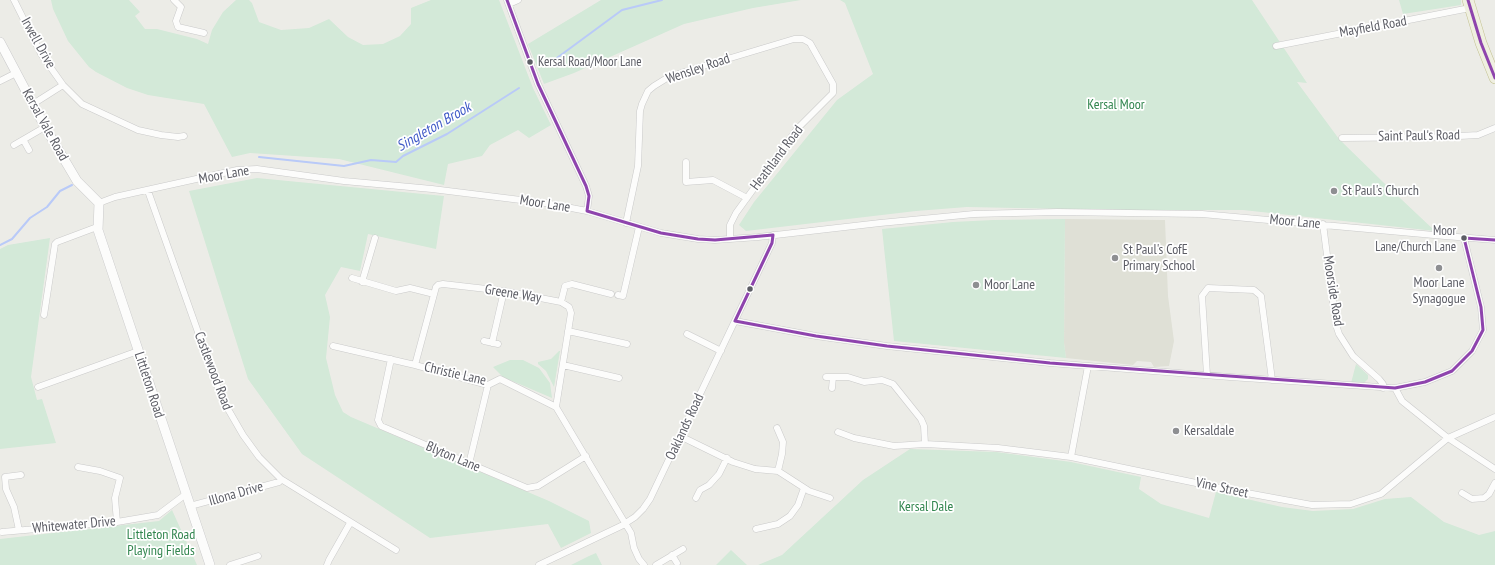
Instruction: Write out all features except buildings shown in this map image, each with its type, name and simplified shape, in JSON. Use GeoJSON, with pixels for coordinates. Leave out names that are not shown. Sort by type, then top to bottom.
{"type":"FeatureCollection","features":[{"type":"Feature","properties":{"kind":"highway"},"geometry":{"type":"LineString","coordinates":[[1469,4],[1493,66],[1495,78]]}},
{"type":"Feature","properties":{"kind":"street","name":"Irwell Drive"},"geometry":{"type":"LineString","coordinates":[[14,0],[41,54],[63,85],[82,104],[138,130],[161,135],[178,137],[184,136]]}},
{"type":"Feature","properties":{"kind":"street"},"geometry":{"type":"LineString","coordinates":[[174,0],[181,7],[176,21],[178,28],[204,33]]}},
{"type":"Feature","properties":{"kind":"street"},"geometry":{"type":"LineString","coordinates":[[518,0],[508,2],[538,84],[586,186],[589,196],[587,211]]}},
{"type":"Feature","properties":{"kind":"street","name":"Mayfield Road"},"geometry":{"type":"LineString","coordinates":[[1276,46],[1469,4]]}},
{"type":"Feature","properties":{"kind":"street","name":"Wensley Road"},"geometry":{"type":"LineString","coordinates":[[626,223],[638,166],[640,111],[645,97],[654,86],[667,78],[684,72],[798,38],[810,43],[833,84]]}},
{"type":"Feature","properties":{"kind":"street","name":"Kersal Vale Road"},"geometry":{"type":"LineString","coordinates":[[0,42],[46,128],[77,181],[99,203]]}},
{"type":"Feature","properties":{"kind":"street"},"geometry":{"type":"LineString","coordinates":[[0,81],[16,73]]}},
{"type":"Feature","properties":{"kind":"street","name":"Heathland Road"},"geometry":{"type":"LineString","coordinates":[[730,239],[730,225],[747,198],[797,129],[833,93],[833,84]]}},
{"type":"Feature","properties":{"kind":"street"},"geometry":{"type":"LineString","coordinates":[[33,104],[63,85]]}},
{"type":"Feature","properties":{"kind":"street"},"geometry":{"type":"LineString","coordinates":[[14,145],[46,128]]}},
{"type":"Feature","properties":{"kind":"street","name":"Saint Paul's Road"},"geometry":{"type":"LineString","coordinates":[[1342,138],[1441,137],[1478,134],[1495,128]]}},
{"type":"Feature","properties":{"kind":"street"},"geometry":{"type":"LineString","coordinates":[[24,141],[29,150]]}},
{"type":"Feature","properties":{"kind":"street"},"geometry":{"type":"LineString","coordinates":[[686,162],[686,182],[713,180],[747,198]]}},
{"type":"Feature","properties":{"kind":"street","name":"Moor Lane"},"geometry":{"type":"LineString","coordinates":[[99,203],[115,197],[148,191],[237,170],[257,169],[344,181],[545,202],[587,211],[661,233],[698,239],[730,239],[880,223],[1001,213],[1057,212],[1202,214],[1495,240]]}},
{"type":"Feature","properties":{"kind":"street","name":"Castlewood Road"},"geometry":{"type":"LineString","coordinates":[[148,191],[221,397],[235,423],[260,457],[281,479],[396,550]]}},
{"type":"Feature","properties":{"kind":"street","name":"Littleton Road"},"geometry":{"type":"LineString","coordinates":[[99,203],[97,227],[210,565]]}},
{"type":"Feature","properties":{"kind":"street","name":"Moorside Road"},"geometry":{"type":"LineString","coordinates":[[1323,224],[1338,330],[1343,342],[1353,356],[1379,379],[1383,384],[1383,388]]}},
{"type":"Feature","properties":{"kind":"street"},"geometry":{"type":"LineString","coordinates":[[44,315],[52,255],[55,244],[97,227]]}},
{"type":"Feature","properties":{"kind":"street"},"geometry":{"type":"LineString","coordinates":[[561,302],[565,286],[572,284],[617,295],[639,227]]}},
{"type":"Feature","properties":{"kind":"street","name":"Oaklands Road"},"geometry":{"type":"LineString","coordinates":[[539,565],[625,523],[635,517],[643,509],[650,499],[736,321],[772,243],[773,235]]}},
{"type":"Feature","properties":{"kind":"street"},"geometry":{"type":"LineString","coordinates":[[362,282],[374,238]]}},
{"type":"Feature","properties":{"kind":"street"},"geometry":{"type":"LineString","coordinates":[[736,321],[816,336],[887,346],[1207,376],[1395,388],[1425,382],[1452,371],[1472,351],[1482,330],[1481,306],[1464,238]]}},
{"type":"Feature","properties":{"kind":"street"},"geometry":{"type":"LineString","coordinates":[[352,278],[396,291],[410,288],[434,294],[415,365]]}},
{"type":"Feature","properties":{"kind":"street","name":"Greene Way"},"geometry":{"type":"LineString","coordinates":[[434,294],[436,287],[443,284],[504,291],[567,304],[570,310],[568,331],[556,407]]}},
{"type":"Feature","properties":{"kind":"street"},"geometry":{"type":"LineString","coordinates":[[1207,376],[1202,296],[1208,288],[1254,290],[1261,296],[1272,380]]}},
{"type":"Feature","properties":{"kind":"street"},"geometry":{"type":"LineString","coordinates":[[484,341],[495,343],[504,291]]}},
{"type":"Feature","properties":{"kind":"street"},"geometry":{"type":"LineString","coordinates":[[568,331],[627,344]]}},
{"type":"Feature","properties":{"kind":"street"},"geometry":{"type":"LineString","coordinates":[[687,334],[721,351]]}},
{"type":"Feature","properties":{"kind":"street","name":"Christie Lane"},"geometry":{"type":"LineString","coordinates":[[333,346],[415,365],[488,385],[500,379],[556,407]]}},
{"type":"Feature","properties":{"kind":"street"},"geometry":{"type":"LineString","coordinates":[[38,387],[138,351]]}},
{"type":"Feature","properties":{"kind":"street","name":"Blyton Lane"},"geometry":{"type":"LineString","coordinates":[[391,359],[378,420],[381,426],[527,488],[538,486],[586,456]]}},
{"type":"Feature","properties":{"kind":"street"},"geometry":{"type":"LineString","coordinates":[[563,365],[619,378]]}},
{"type":"Feature","properties":{"kind":"street"},"geometry":{"type":"LineString","coordinates":[[1071,457],[1088,366]]}},
{"type":"Feature","properties":{"kind":"street"},"geometry":{"type":"LineString","coordinates":[[832,388],[830,377],[848,377],[864,382],[882,380],[893,384],[921,419],[924,426],[925,444]]}},
{"type":"Feature","properties":{"kind":"street"},"geometry":{"type":"LineString","coordinates":[[469,464],[488,385]]}},
{"type":"Feature","properties":{"kind":"street"},"geometry":{"type":"LineString","coordinates":[[1395,388],[1402,401],[1448,438],[1495,468]]}},
{"type":"Feature","properties":{"kind":"street"},"geometry":{"type":"LineString","coordinates":[[556,407],[631,533],[634,548],[639,559],[644,565]]}},
{"type":"Feature","properties":{"kind":"street","name":"Vine Street"},"geometry":{"type":"LineString","coordinates":[[838,432],[845,439],[894,446],[925,444],[998,448],[1071,457],[1312,505],[1351,504],[1381,494],[1448,438],[1495,417]]}},
{"type":"Feature","properties":{"kind":"street"},"geometry":{"type":"LineString","coordinates":[[777,428],[783,442],[778,471]]}},
{"type":"Feature","properties":{"kind":"street"},"geometry":{"type":"LineString","coordinates":[[680,436],[727,458],[755,469],[778,471],[804,488],[830,498]]}},
{"type":"Feature","properties":{"kind":"street"},"geometry":{"type":"LineString","coordinates":[[696,498],[700,490],[708,485],[719,474],[727,458]]}},
{"type":"Feature","properties":{"kind":"street"},"geometry":{"type":"LineString","coordinates":[[78,467],[100,471],[120,478],[115,498],[117,522]]}},
{"type":"Feature","properties":{"kind":"street"},"geometry":{"type":"LineString","coordinates":[[19,530],[14,508],[6,489],[5,477],[21,475]]}},
{"type":"Feature","properties":{"kind":"street","name":"Illona Drive"},"geometry":{"type":"LineString","coordinates":[[190,506],[279,482],[281,479]]}},
{"type":"Feature","properties":{"kind":"street"},"geometry":{"type":"LineString","coordinates":[[1462,493],[1472,499],[1484,498],[1489,494],[1495,483]]}},
{"type":"Feature","properties":{"kind":"street"},"geometry":{"type":"LineString","coordinates":[[756,529],[778,524],[790,516],[798,505],[804,488]]}},
{"type":"Feature","properties":{"kind":"street","name":"Whitewater Drive"},"geometry":{"type":"LineString","coordinates":[[2,532],[117,522],[158,515],[186,494]]}},
{"type":"Feature","properties":{"kind":"street"},"geometry":{"type":"LineString","coordinates":[[327,565],[350,522]]}},
{"type":"Feature","properties":{"kind":"street"},"geometry":{"type":"LineString","coordinates":[[656,565],[683,549]]}},
{"type":"Feature","properties":{"kind":"street"},"geometry":{"type":"LineString","coordinates":[[672,555],[677,563]]}},
{"type":"Feature","properties":{"kind":"street"},"geometry":{"type":"LineString","coordinates":[[230,565],[258,556]]}},
{"type":"Feature","properties":{"kind":"shaded area","name":"St Paul's CofE Primary School"},"geometry":{"type":"Polygon","coordinates":[[[1065,219],[1165,220],[1168,296],[1174,341],[1169,366],[1154,367],[1151,362],[1137,361],[1133,365],[1066,358],[1064,343],[1065,219]]]}},
{"type":"Feature","properties":{"kind":"green space"},"geometry":{"type":"Polygon","coordinates":[[[51,0],[129,0],[140,12],[135,16],[145,29],[157,29],[197,39],[208,44],[212,30],[223,12],[236,0],[249,0],[252,3],[259,22],[281,30],[309,28],[329,19],[348,37],[363,45],[383,44],[400,36],[411,24],[411,8],[431,0],[499,0],[533,88],[551,125],[529,138],[518,130],[490,145],[482,156],[448,164],[444,185],[339,159],[250,153],[232,157],[204,104],[148,95],[127,88],[89,67],[68,41],[53,9],[51,0]]]}},
{"type":"Feature","properties":{"kind":"green space"},"geometry":{"type":"Polygon","coordinates":[[[601,0],[801,0],[753,8],[684,24],[574,73],[544,84],[528,44],[601,0]]]}},
{"type":"Feature","properties":{"kind":"green space","name":"Kersal Moor"},"geometry":{"type":"Polygon","coordinates":[[[840,0],[1252,0],[1307,83],[1297,82],[1339,139],[1435,231],[1243,210],[1115,210],[967,207],[916,211],[746,231],[739,225],[754,202],[837,100],[873,74],[845,3],[840,0]]]}},
{"type":"Feature","properties":{"kind":"green space"},"geometry":{"type":"Polygon","coordinates":[[[1399,0],[1461,0],[1461,5],[1403,14],[1399,0]]]}},
{"type":"Feature","properties":{"kind":"green space"},"geometry":{"type":"Polygon","coordinates":[[[257,178],[444,196],[436,249],[368,234],[360,271],[341,267],[325,295],[330,317],[326,358],[335,395],[343,412],[351,417],[549,501],[589,521],[591,533],[561,548],[548,524],[430,538],[302,454],[248,379],[189,191],[257,178]]]}},
{"type":"Feature","properties":{"kind":"green space","name":"Moor Lane"},"geometry":{"type":"Polygon","coordinates":[[[1065,219],[1064,343],[1066,358],[894,341],[882,229],[953,222],[1065,219]]]}},
{"type":"Feature","properties":{"kind":"green space"},"geometry":{"type":"Polygon","coordinates":[[[50,238],[31,377],[37,400],[42,399],[56,443],[0,449],[0,249],[8,245],[50,238]]]}},
{"type":"Feature","properties":{"kind":"green space"},"geometry":{"type":"Polygon","coordinates":[[[559,351],[554,387],[546,371],[538,364],[538,362],[551,359],[559,351]]]}},
{"type":"Feature","properties":{"kind":"green space"},"geometry":{"type":"Polygon","coordinates":[[[510,360],[523,360],[539,368],[550,383],[552,398],[503,377],[493,367],[510,360]]]}},
{"type":"Feature","properties":{"kind":"green space"},"geometry":{"type":"Polygon","coordinates":[[[1356,364],[1368,375],[1368,379],[1364,383],[1351,383],[1356,364]]]}},
{"type":"Feature","properties":{"kind":"green space","name":"Kersal Dale"},"geometry":{"type":"Polygon","coordinates":[[[910,449],[996,452],[1071,462],[1141,477],[1139,489],[1161,504],[1209,518],[1216,492],[1282,507],[1313,511],[1353,509],[1385,499],[1411,497],[1444,522],[1479,535],[1495,531],[1495,565],[758,565],[782,555],[863,480],[910,449]]]}},
{"type":"Feature","properties":{"kind":"green space","name":"Littleton Road Playing Fields"},"geometry":{"type":"Polygon","coordinates":[[[172,510],[197,565],[0,565],[0,539],[159,521],[172,510]]]}},
{"type":"Feature","properties":{"kind":"green space"},"geometry":{"type":"Polygon","coordinates":[[[731,550],[747,565],[716,565],[731,550]]]}},
{"type":"Feature","properties":{"kind":"green space"},"geometry":{"type":"Polygon","coordinates":[[[596,553],[602,565],[571,565],[589,556],[596,553]]]}},
{"type":"Feature","properties":{"kind":"waterway","name":"Singleton Brook"},"geometry":{"type":"LineString","coordinates":[[546,66],[622,10],[662,0]]}},
{"type":"Feature","properties":{"kind":"waterway","name":"Singleton Brook"},"geometry":{"type":"LineString","coordinates":[[259,157],[344,166],[371,160],[396,162],[403,156],[447,134],[519,88]]}},
{"type":"Feature","properties":{"kind":"waterway","name":"Singleton Brook"},"geometry":{"type":"LineString","coordinates":[[0,245],[12,239],[30,218],[47,207],[60,191],[72,185]]}},
{"type":"Feature","properties":{"kind":"transit line"},"geometry":{"type":"LineString","coordinates":[[507,0],[538,84],[586,186],[589,196],[587,211],[661,233],[698,239],[715,240],[773,235],[772,243],[735,321],[816,336],[887,346],[1050,363],[1395,388],[1425,382],[1452,371],[1472,351],[1483,330],[1481,307],[1464,238],[1495,240]]}},
{"type":"Feature","properties":{"kind":"transit line"},"geometry":{"type":"LineString","coordinates":[[1468,0],[1481,43],[1495,78]]}},
{"type":"Feature","properties":{"kind":"place","name":"Kersal Road/Moor Lane"},"geometry":{"type":"Point","coordinates":[530,62]}},
{"type":"Feature","properties":{"kind":"place","name":"St Paul's Church"},"geometry":{"type":"Point","coordinates":[1334,191]}},
{"type":"Feature","properties":{"kind":"place","name":"Moor Lane/Church Lane"},"geometry":{"type":"Point","coordinates":[1464,238]}},
{"type":"Feature","properties":{"kind":"place","name":"St Paul's CofE Primary School"},"geometry":{"type":"Point","coordinates":[1115,258]}},
{"type":"Feature","properties":{"kind":"place","name":"Moor Lane Synagogue"},"geometry":{"type":"Point","coordinates":[1439,268]}},
{"type":"Feature","properties":{"kind":"place","name":"Moor Lane"},"geometry":{"type":"Point","coordinates":[976,285]}},
{"type":"Feature","properties":{"kind":"place","name":"Kersaldale"},"geometry":{"type":"Point","coordinates":[1176,431]}}]}
